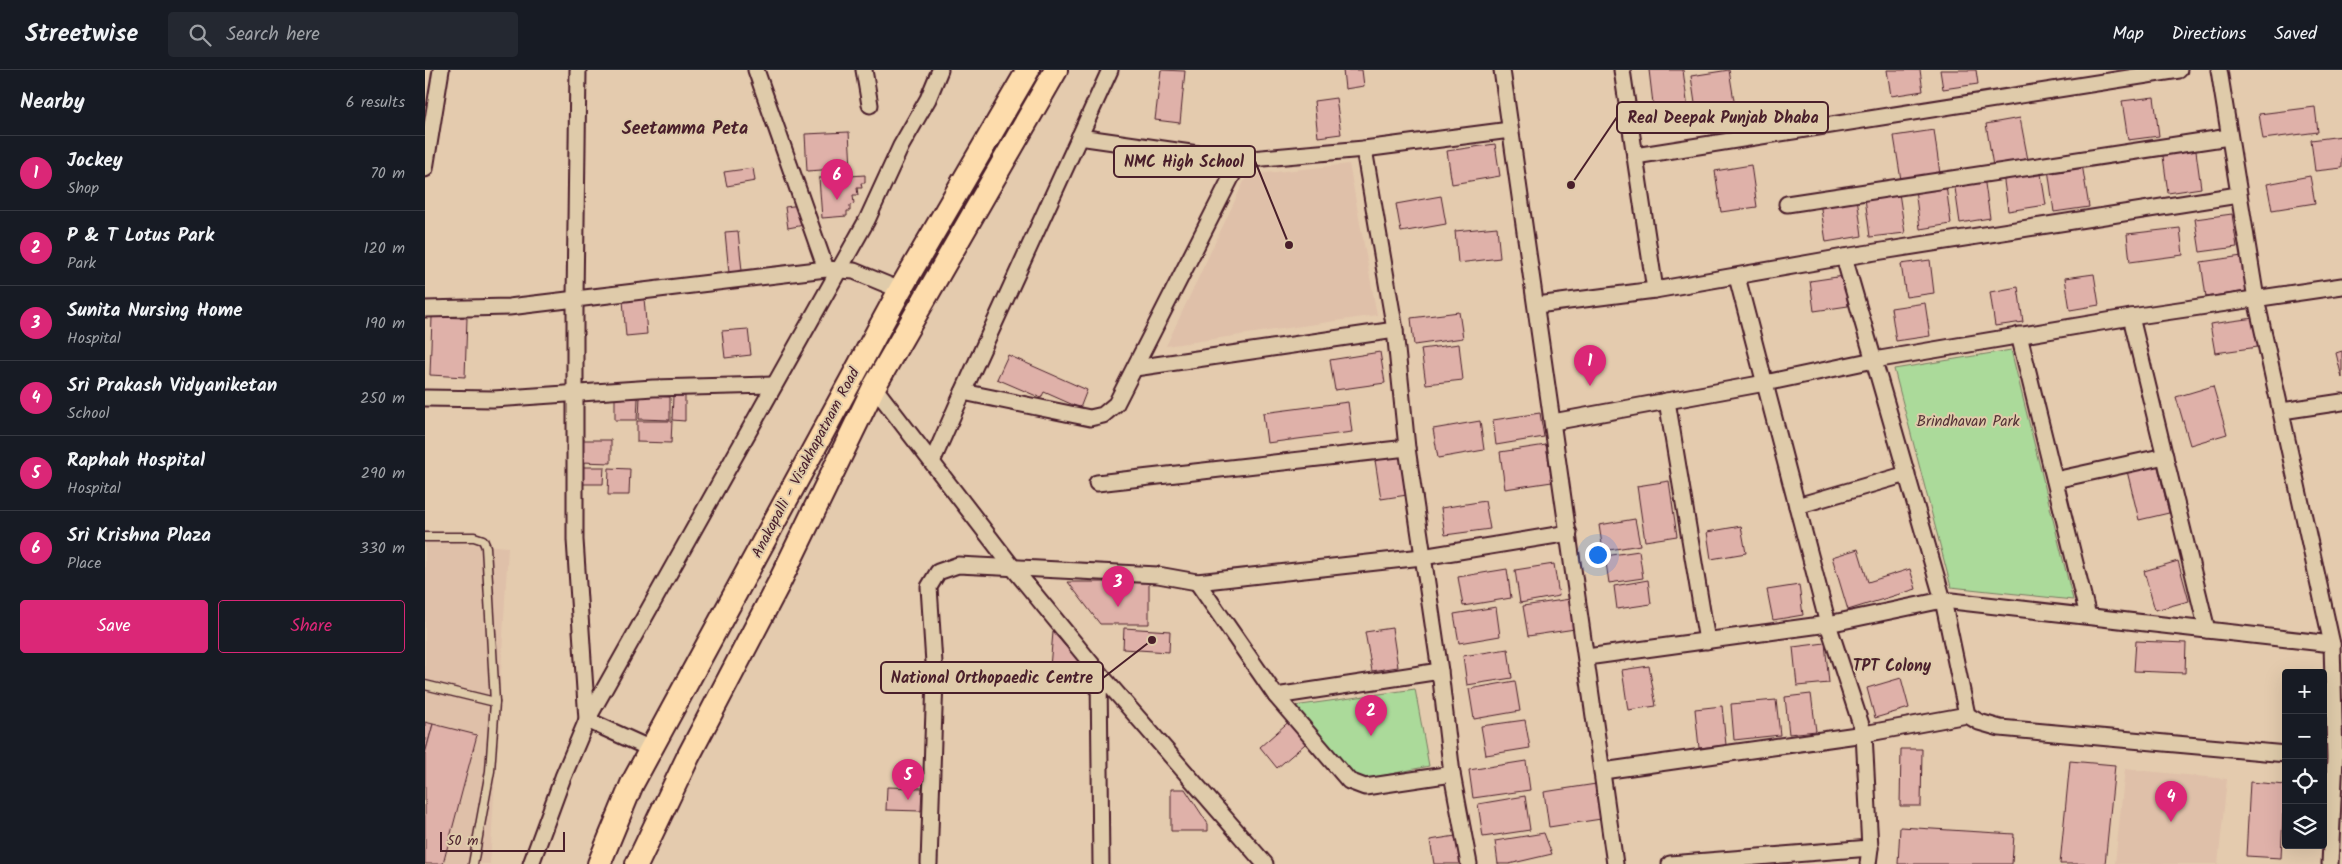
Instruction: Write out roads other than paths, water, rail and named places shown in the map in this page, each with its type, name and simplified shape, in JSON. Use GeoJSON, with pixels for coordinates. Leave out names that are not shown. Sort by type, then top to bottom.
{"type":"FeatureCollection","features":[{"type":"Feature","properties":{"kind":"main road","name":"Anakapalli - Visakhapatnam Road"},"geometry":{"type":"LineString","coordinates":[[599,864],[632,784],[900,290],[1028,70]]}},
{"type":"Feature","properties":{"kind":"main road","name":"Anakapalli - Visakhapatnam Road"},"geometry":{"type":"LineString","coordinates":[[637,864],[685,762],[779,583],[874,387],[1057,70]]}},
{"type":"Feature","properties":{"kind":"street"},"geometry":{"type":"LineString","coordinates":[[425,169],[441,70]]}},
{"type":"Feature","properties":{"kind":"street"},"geometry":{"type":"LineString","coordinates":[[578,70],[575,298],[575,540],[587,720]]}},
{"type":"Feature","properties":{"kind":"street"},"geometry":{"type":"LineString","coordinates":[[756,70],[831,270]]}},
{"type":"Feature","properties":{"kind":"street"},"geometry":{"type":"LineString","coordinates":[[864,70],[870,106]]}},
{"type":"Feature","properties":{"kind":"street"},"geometry":{"type":"LineString","coordinates":[[531,864],[587,720],[773,385],[831,270],[867,220],[901,146],[928,99],[940,70]]}},
{"type":"Feature","properties":{"kind":"street"},"geometry":{"type":"LineString","coordinates":[[932,462],[1079,136],[1111,70]]}},
{"type":"Feature","properties":{"kind":"street"},"geometry":{"type":"LineString","coordinates":[[1502,70],[1537,305],[1615,864]]}},
{"type":"Feature","properties":{"kind":"street"},"geometry":{"type":"LineString","coordinates":[[1622,70],[1655,290]]}},
{"type":"Feature","properties":{"kind":"street"},"geometry":{"type":"LineString","coordinates":[[1635,156],[2179,70]]}},
{"type":"Feature","properties":{"kind":"street"},"geometry":{"type":"LineString","coordinates":[[2219,70],[2256,299],[2332,644],[2333,757],[2330,864]]}},
{"type":"Feature","properties":{"kind":"street"},"geometry":{"type":"LineString","coordinates":[[1079,136],[1240,160],[1364,150],[1510,130]]}},
{"type":"Feature","properties":{"kind":"street"},"geometry":{"type":"LineString","coordinates":[[1787,204],[2229,137]]}},
{"type":"Feature","properties":{"kind":"street"},"geometry":{"type":"LineString","coordinates":[[1364,150],[1395,330],[1407,448],[1440,671],[1452,774],[1469,864]]}},
{"type":"Feature","properties":{"kind":"street"},"geometry":{"type":"LineString","coordinates":[[963,392],[1089,418],[1103,415],[1116,404],[1240,160]]}},
{"type":"Feature","properties":{"kind":"street"},"geometry":{"type":"LineString","coordinates":[[1537,305],[1655,290],[1844,257],[2238,195]]}},
{"type":"Feature","properties":{"kind":"street"},"geometry":{"type":"LineString","coordinates":[[1844,257],[1943,600],[1967,715]]}},
{"type":"Feature","properties":{"kind":"street"},"geometry":{"type":"LineString","coordinates":[[425,310],[509,307],[831,270],[854,271],[900,290]]}},
{"type":"Feature","properties":{"kind":"street"},"geometry":{"type":"LineString","coordinates":[[1737,277],[1828,624],[1864,734],[1868,864]]}},
{"type":"Feature","properties":{"kind":"street"},"geometry":{"type":"LineString","coordinates":[[1553,422],[1765,383],[1874,360],[2019,335],[2342,286]]}},
{"type":"Feature","properties":{"kind":"street"},"geometry":{"type":"LineString","coordinates":[[2131,317],[2207,630]]}},
{"type":"Feature","properties":{"kind":"street"},"geometry":{"type":"LineString","coordinates":[[1135,368],[1395,330]]}},
{"type":"Feature","properties":{"kind":"street"},"geometry":{"type":"LineString","coordinates":[[2019,335],[2088,616]]}},
{"type":"Feature","properties":{"kind":"street"},"geometry":{"type":"LineString","coordinates":[[425,398],[493,399],[653,388],[773,385]]}},
{"type":"Feature","properties":{"kind":"street"},"geometry":{"type":"LineString","coordinates":[[874,387],[1015,569],[1099,673],[1265,864]]}},
{"type":"Feature","properties":{"kind":"street"},"geometry":{"type":"LineString","coordinates":[[1667,401],[1707,640]]}},
{"type":"Feature","properties":{"kind":"street"},"geometry":{"type":"LineString","coordinates":[[2282,411],[2342,402]]}},
{"type":"Feature","properties":{"kind":"street"},"geometry":{"type":"LineString","coordinates":[[1097,482],[1407,448]]}},
{"type":"Feature","properties":{"kind":"street"},"geometry":{"type":"LineString","coordinates":[[2055,480],[2165,456]]}},
{"type":"Feature","properties":{"kind":"street"},"geometry":{"type":"LineString","coordinates":[[1797,506],[1907,474]]}},
{"type":"Feature","properties":{"kind":"street"},"geometry":{"type":"LineString","coordinates":[[929,864],[935,678],[929,587],[938,572],[958,565],[1157,574],[1197,582],[1422,557],[1569,533]]}},
{"type":"Feature","properties":{"kind":"street"},"geometry":{"type":"LineString","coordinates":[[1197,582],[1276,696],[1349,781],[1356,786],[1377,786],[1452,774]]}},
{"type":"Feature","properties":{"kind":"street"},"geometry":{"type":"LineString","coordinates":[[1587,657],[1828,624],[1943,600],[2332,644]]}},
{"type":"Feature","properties":{"kind":"street"},"geometry":{"type":"LineString","coordinates":[[1276,696],[1440,671]]}},
{"type":"Feature","properties":{"kind":"street"},"geometry":{"type":"LineString","coordinates":[[1099,673],[1101,864]]}},
{"type":"Feature","properties":{"kind":"street"},"geometry":{"type":"LineString","coordinates":[[1603,771],[1864,734],[1967,715],[1979,722],[2000,728],[2282,754]]}},
{"type":"Feature","properties":{"kind":"street"},"geometry":{"type":"LineString","coordinates":[[587,720],[651,749]]}},
{"type":"Feature","properties":{"kind":"street"},"geometry":{"type":"LineString","coordinates":[[1670,864],[1869,848]]}},
{"type":"Feature","properties":{"kind":"lane"},"geometry":{"type":"LineString","coordinates":[[425,537],[474,537],[483,540],[486,547],[495,702],[490,771],[473,864]]}},
{"type":"Feature","properties":{"kind":"lane"},"geometry":{"type":"LineString","coordinates":[[425,685],[495,702]]}},
{"type":"Feature","properties":{"kind":"place","name":"Real Deepak Punjab Dhaba"},"geometry":{"type":"Point","coordinates":[1571,185]}},
{"type":"Feature","properties":{"kind":"place","name":"Sri Krishna Plaza"},"geometry":{"type":"Point","coordinates":[837,200]}},
{"type":"Feature","properties":{"kind":"place","name":"NMC High School"},"geometry":{"type":"Point","coordinates":[1289,245]}},
{"type":"Feature","properties":{"kind":"place","name":"Jockey"},"geometry":{"type":"Point","coordinates":[1590,386]}},
{"type":"Feature","properties":{"kind":"place","name":"Sunita Nursing Home"},"geometry":{"type":"Point","coordinates":[1118,607]}},
{"type":"Feature","properties":{"kind":"place","name":"National Orthopaedic Centre"},"geometry":{"type":"Point","coordinates":[1152,640]}},
{"type":"Feature","properties":{"kind":"place","name":"P & T Lotus Park"},"geometry":{"type":"Point","coordinates":[1371,736]}},
{"type":"Feature","properties":{"kind":"place","name":"Raphah Hospital"},"geometry":{"type":"Point","coordinates":[908,800]}},
{"type":"Feature","properties":{"kind":"place","name":"Sri Prakash Vidyaniketan"},"geometry":{"type":"Point","coordinates":[2171,822]}},
{"type":"Feature","properties":{"kind":"district","name":"Seetamma Peta"},"geometry":{"type":"Point","coordinates":[685,129]}},
{"type":"Feature","properties":{"kind":"district","name":"TPT Colony"},"geometry":{"type":"Point","coordinates":[1892,666]}},
{"type":"Feature","properties":{"kind":"park label","name":"Brindhavan Park"},"geometry":{"type":"Point","coordinates":[1968,422]}}]}
